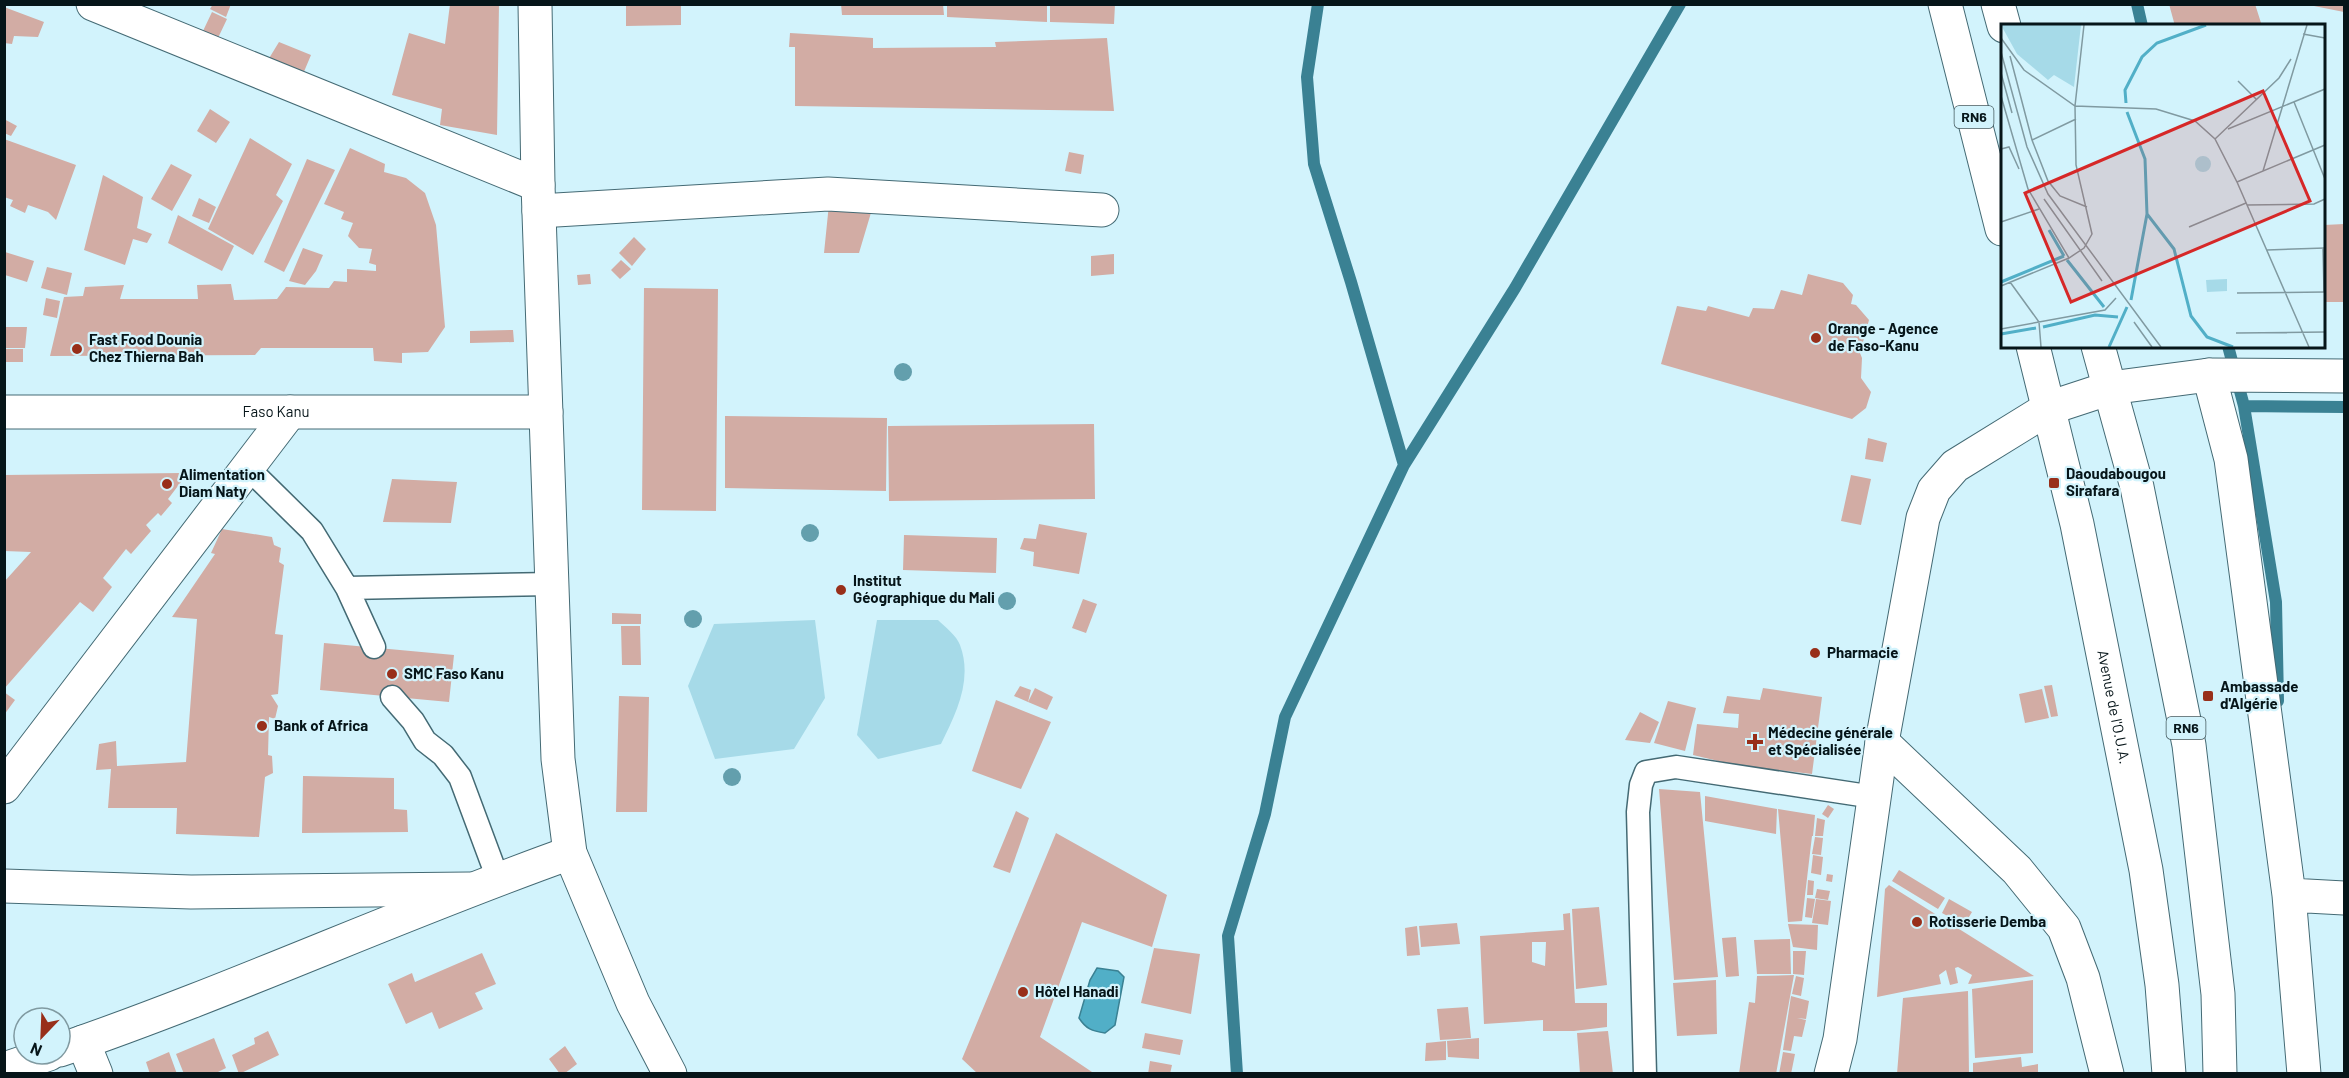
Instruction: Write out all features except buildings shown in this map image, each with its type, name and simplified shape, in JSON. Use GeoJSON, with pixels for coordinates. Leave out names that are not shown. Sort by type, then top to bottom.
{"type":"FeatureCollection","features":[{"type":"Feature","properties":{"kind":"main road"},"geometry":{"type":"LineString","coordinates":[[93,4],[538,198],[828,194],[1102,210]]}},
{"type":"Feature","properties":{"kind":"main road"},"geometry":{"type":"LineString","coordinates":[[535,4],[538,198],[558,759],[570,854],[633,1002],[670,1074]]}},
{"type":"Feature","properties":{"kind":"main road","name":"RN6"},"geometry":{"type":"LineString","coordinates":[[1945,4],[2001,225]]}},
{"type":"Feature","properties":{"kind":"main road"},"geometry":{"type":"LineString","coordinates":[[1998,4],[2003,24]]}},
{"type":"Feature","properties":{"kind":"main road","name":"Avenue de l'O.U.A."},"geometry":{"type":"LineString","coordinates":[[2034,348],[2077,524],[2146,870],[2162,985],[2169,1074]]}},
{"type":"Feature","properties":{"kind":"main road","name":"RN6"},"geometry":{"type":"LineString","coordinates":[[2099,348],[2137,487],[2189,745],[2218,994],[2220,1074]]}},
{"type":"Feature","properties":{"kind":"main road"},"geometry":{"type":"LineString","coordinates":[[2209,375],[2231,459],[2289,895],[2304,1074]]}},
{"type":"Feature","properties":{"kind":"main road"},"geometry":{"type":"LineString","coordinates":[[1832,1074],[1840,1039],[1882,742],[1923,518],[1934,490],[1955,466],[2049,408],[2110,388],[2209,375],[2344,376]]}},
{"type":"Feature","properties":{"kind":"main road","name":"Faso Kanu"},"geometry":{"type":"LineString","coordinates":[[4,412],[546,412]]}},
{"type":"Feature","properties":{"kind":"main road"},"geometry":{"type":"LineString","coordinates":[[4,787],[290,412]]}},
{"type":"Feature","properties":{"kind":"main road"},"geometry":{"type":"LineString","coordinates":[[1882,742],[2017,870],[2064,928],[2083,978],[2107,1074]]}},
{"type":"Feature","properties":{"kind":"main road"},"geometry":{"type":"LineString","coordinates":[[96,1074],[72,1046],[137,1023],[484,884],[570,854]]}},
{"type":"Feature","properties":{"kind":"main road"},"geometry":{"type":"LineString","coordinates":[[4,886],[191,892],[484,884]]}},
{"type":"Feature","properties":{"kind":"main road"},"geometry":{"type":"LineString","coordinates":[[2289,895],[2344,898]]}},
{"type":"Feature","properties":{"kind":"lane"},"geometry":{"type":"LineString","coordinates":[[248,468],[312,531],[347,588],[374,647]]}},
{"type":"Feature","properties":{"kind":"lane"},"geometry":{"type":"LineString","coordinates":[[347,588],[552,584]]}},
{"type":"Feature","properties":{"kind":"lane"},"geometry":{"type":"LineString","coordinates":[[392,697],[413,721],[425,741],[443,755],[460,777],[484,884]]}},
{"type":"Feature","properties":{"kind":"lane"},"geometry":{"type":"LineString","coordinates":[[1645,1074],[1638,813],[1641,785],[1646,772],[1676,767],[1874,797]]}},
{"type":"Feature","properties":{"kind":"shaded area"},"geometry":{"type":"Polygon","coordinates":[[[815,620],[825,698],[794,749],[715,759],[688,686],[714,624],[815,620]]]}},
{"type":"Feature","properties":{"kind":"shaded area"},"geometry":{"type":"Polygon","coordinates":[[[877,620],[938,620],[954,635],[960,645],[964,658],[964,684],[957,708],[941,744],[878,759],[857,735],[877,620]]]}},
{"type":"Feature","properties":{"kind":"shaded area"},"geometry":{"type":"Polygon","coordinates":[[[1097,968],[1118,971],[1124,977],[1115,1025],[1105,1033],[1090,1029],[1079,1018],[1090,980],[1097,968]]]}},
{"type":"Feature","properties":{"kind":"waterway"},"geometry":{"type":"LineString","coordinates":[[1237,1074],[1228,936],[1265,814],[1285,717],[1404,465],[1314,164],[1307,77],[1318,4]]}},
{"type":"Feature","properties":{"kind":"waterway"},"geometry":{"type":"LineString","coordinates":[[1404,465],[1515,288],[1680,4]]}},
{"type":"Feature","properties":{"kind":"waterway"},"geometry":{"type":"LineString","coordinates":[[2137,4],[2142,24]]}},
{"type":"Feature","properties":{"kind":"waterway"},"geometry":{"type":"LineString","coordinates":[[2229,348],[2244,406],[2276,602],[2278,701]]}},
{"type":"Feature","properties":{"kind":"waterway"},"geometry":{"type":"LineString","coordinates":[[2244,406],[2344,407]]}},
{"type":"Feature","properties":{"kind":"place","name":"Orange - Agence de Faso-Kanu"},"geometry":{"type":"Point","coordinates":[1816,338]}},
{"type":"Feature","properties":{"kind":"place","name":"Fast Food Dounia Chez Thierna Bah"},"geometry":{"type":"Point","coordinates":[77,349]}},
{"type":"Feature","properties":{"kind":"place","name":"Daoudabougou Sirafara"},"geometry":{"type":"Point","coordinates":[2054,483]}},
{"type":"Feature","properties":{"kind":"place","name":"Alimentation Diam Naty"},"geometry":{"type":"Point","coordinates":[167,484]}},
{"type":"Feature","properties":{"kind":"place","name":"Institut Géographique du Mali"},"geometry":{"type":"Point","coordinates":[841,590]}},
{"type":"Feature","properties":{"kind":"place","name":"Pharmacie"},"geometry":{"type":"Point","coordinates":[1815,653]}},
{"type":"Feature","properties":{"kind":"place","name":"SMC Faso Kanu"},"geometry":{"type":"Point","coordinates":[392,674]}},
{"type":"Feature","properties":{"kind":"place","name":"Ambassade d'Algérie"},"geometry":{"type":"Point","coordinates":[2208,696]}},
{"type":"Feature","properties":{"kind":"place","name":"Bank of Africa"},"geometry":{"type":"Point","coordinates":[262,726]}},
{"type":"Feature","properties":{"kind":"place","name":"Médecine générale et Spécialisée"},"geometry":{"type":"Point","coordinates":[1755,742]}},
{"type":"Feature","properties":{"kind":"place","name":"Rotisserie Demba"},"geometry":{"type":"Point","coordinates":[1917,922]}},
{"type":"Feature","properties":{"kind":"place","name":"Hôtel Hanadi"},"geometry":{"type":"Point","coordinates":[1023,992]}}]}
